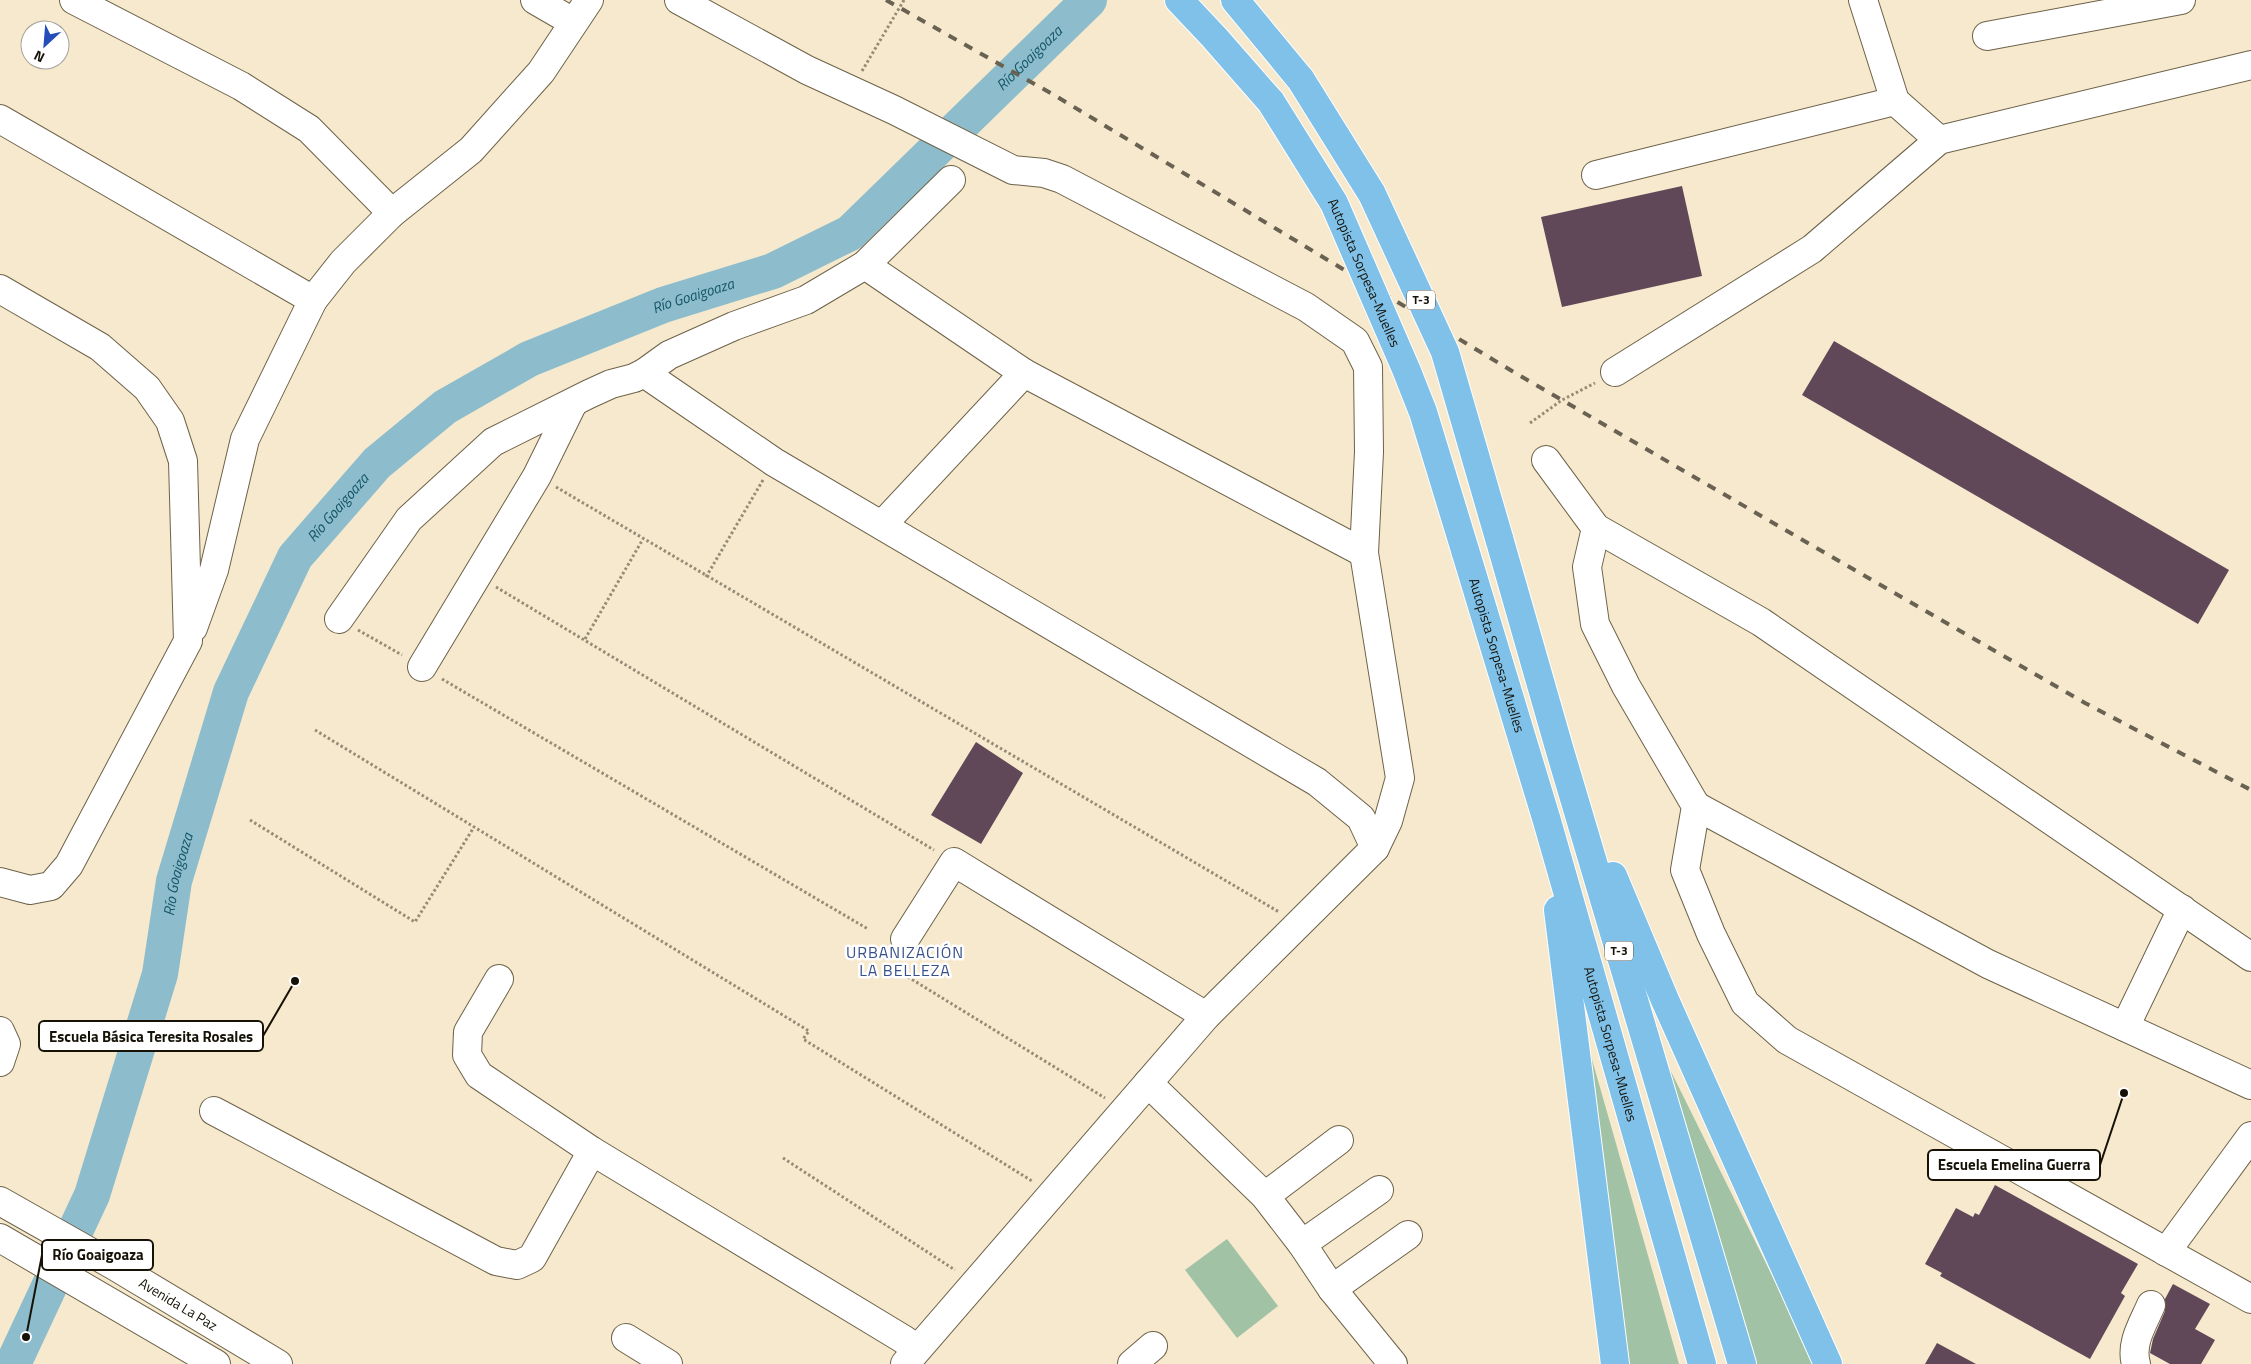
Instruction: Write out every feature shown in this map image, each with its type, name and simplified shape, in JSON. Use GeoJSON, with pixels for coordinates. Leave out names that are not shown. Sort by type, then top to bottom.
{"type":"FeatureCollection","features":[{"type":"Feature","properties":{"kind":"main road","name":"Autopista Sorpesa-Muelles"},"geometry":{"type":"LineString","coordinates":[[1179,0],[1271,102],[1334,203],[1406,368],[1423,412],[1546,821],[1702,1364]]}},
{"type":"Feature","properties":{"kind":"main road","name":"T-3"},"geometry":{"type":"LineString","coordinates":[[1239,5],[1301,80],[1372,194],[1445,352],[1560,752],[1742,1364]]}},
{"type":"Feature","properties":{"kind":"main road"},"geometry":{"type":"LineString","coordinates":[[1560,752],[1665,1000],[1828,1364]]}},
{"type":"Feature","properties":{"kind":"main road"},"geometry":{"type":"LineString","coordinates":[[1546,821],[1615,1364]]}},
{"type":"Feature","properties":{"kind":"street"},"geometry":{"type":"LineString","coordinates":[[74,0],[241,86],[310,129],[392,213]]}},
{"type":"Feature","properties":{"kind":"street"},"geometry":{"type":"LineString","coordinates":[[535,0],[573,22]]}},
{"type":"Feature","properties":{"kind":"street"},"geometry":{"type":"LineString","coordinates":[[0,882],[30,890],[51,886],[69,866],[188,641],[214,570],[245,439],[313,300],[343,262],[392,213],[471,150],[541,72],[589,0]]}},
{"type":"Feature","properties":{"kind":"street"},"geometry":{"type":"LineString","coordinates":[[499,979],[468,1032],[467,1055],[479,1075],[592,1151],[903,1339],[911,1357],[1206,1016],[1375,848],[1388,821],[1400,778],[1364,553],[1369,452],[1368,367],[1355,341],[1306,307],[1062,178],[1044,173],[1013,170],[894,110],[808,70],[679,0]]}},
{"type":"Feature","properties":{"kind":"street"},"geometry":{"type":"LineString","coordinates":[[1863,0],[1895,101],[1939,140]]}},
{"type":"Feature","properties":{"kind":"street"},"geometry":{"type":"LineString","coordinates":[[1987,36],[2181,0]]}},
{"type":"Feature","properties":{"kind":"street"},"geometry":{"type":"LineString","coordinates":[[1615,372],[1812,249],[1939,140],[2251,66]]}},
{"type":"Feature","properties":{"kind":"street"},"geometry":{"type":"LineString","coordinates":[[1596,175],[1895,101]]}},
{"type":"Feature","properties":{"kind":"street"},"geometry":{"type":"LineString","coordinates":[[0,119],[313,300]]}},
{"type":"Feature","properties":{"kind":"street"},"geometry":{"type":"LineString","coordinates":[[339,619],[409,519],[493,442],[589,394],[644,373],[669,355],[734,326],[806,300],[865,265],[951,180]]}},
{"type":"Feature","properties":{"kind":"street"},"geometry":{"type":"LineString","coordinates":[[865,265],[1024,373],[1364,553]]}},
{"type":"Feature","properties":{"kind":"street"},"geometry":{"type":"LineString","coordinates":[[0,288],[100,347],[147,388],[170,421],[183,461],[188,641]]}},
{"type":"Feature","properties":{"kind":"street"},"geometry":{"type":"LineString","coordinates":[[644,373],[774,462],[1317,782],[1361,818],[1375,848]]}},
{"type":"Feature","properties":{"kind":"street"},"geometry":{"type":"LineString","coordinates":[[882,525],[1024,373]]}},
{"type":"Feature","properties":{"kind":"street"},"geometry":{"type":"LineString","coordinates":[[422,667],[537,476],[573,403]]}},
{"type":"Feature","properties":{"kind":"street"},"geometry":{"type":"LineString","coordinates":[[1546,460],[1596,528],[1761,622],[2251,957]]}},
{"type":"Feature","properties":{"kind":"street"},"geometry":{"type":"LineString","coordinates":[[1596,528],[1586,567],[1594,624],[1626,686],[1696,806],[1988,964],[2251,1085]]}},
{"type":"Feature","properties":{"kind":"street"},"geometry":{"type":"LineString","coordinates":[[1696,806],[1685,870],[1711,934],[1745,1003],[1788,1040],[2251,1299]]}},
{"type":"Feature","properties":{"kind":"street"},"geometry":{"type":"LineString","coordinates":[[906,939],[954,862],[1206,1016]]}},
{"type":"Feature","properties":{"kind":"street"},"geometry":{"type":"LineString","coordinates":[[2125,1027],[2182,909]]}},
{"type":"Feature","properties":{"kind":"street"},"geometry":{"type":"LineString","coordinates":[[0,1031],[6,1044],[0,1062]]}},
{"type":"Feature","properties":{"kind":"street"},"geometry":{"type":"LineString","coordinates":[[1148,1083],[1265,1196],[1302,1244],[1332,1289],[1393,1364]]}},
{"type":"Feature","properties":{"kind":"street"},"geometry":{"type":"LineString","coordinates":[[214,1111],[496,1261],[516,1264],[532,1258],[592,1151]]}},
{"type":"Feature","properties":{"kind":"street"},"geometry":{"type":"LineString","coordinates":[[2166,1252],[2243,1163],[2251,1136]]}},
{"type":"Feature","properties":{"kind":"street"},"geometry":{"type":"LineString","coordinates":[[1265,1196],[1339,1140]]}},
{"type":"Feature","properties":{"kind":"street"},"geometry":{"type":"LineString","coordinates":[[1302,1244],[1378,1190]]}},
{"type":"Feature","properties":{"kind":"street","name":"Avenida La Paz"},"geometry":{"type":"LineString","coordinates":[[3,1203],[113,1265],[278,1364]]}},
{"type":"Feature","properties":{"kind":"street"},"geometry":{"type":"LineString","coordinates":[[1332,1289],[1408,1235]]}},
{"type":"Feature","properties":{"kind":"street"},"geometry":{"type":"LineString","coordinates":[[0,1238],[216,1364]]}},
{"type":"Feature","properties":{"kind":"street"},"geometry":{"type":"LineString","coordinates":[[2136,1364],[2134,1356],[2136,1338],[2151,1305]]}},
{"type":"Feature","properties":{"kind":"street"},"geometry":{"type":"LineString","coordinates":[[626,1338],[668,1364]]}},
{"type":"Feature","properties":{"kind":"street"},"geometry":{"type":"LineString","coordinates":[[1132,1364],[1153,1346]]}},
{"type":"Feature","properties":{"kind":"path"},"geometry":{"type":"LineString","coordinates":[[851,90],[904,0]]}},
{"type":"Feature","properties":{"kind":"path"},"geometry":{"type":"LineString","coordinates":[[1530,423],[1562,400],[1615,372]]}},
{"type":"Feature","properties":{"kind":"path"},"geometry":{"type":"LineString","coordinates":[[706,577],[774,462]]}},
{"type":"Feature","properties":{"kind":"path"},"geometry":{"type":"LineString","coordinates":[[537,476],[706,577],[1299,923]]}},
{"type":"Feature","properties":{"kind":"path"},"geometry":{"type":"LineString","coordinates":[[585,639],[643,539]]}},
{"type":"Feature","properties":{"kind":"path"},"geometry":{"type":"LineString","coordinates":[[478,576],[954,862]]}},
{"type":"Feature","properties":{"kind":"path"},"geometry":{"type":"LineString","coordinates":[[339,619],[868,929]]}},
{"type":"Feature","properties":{"kind":"path"},"geometry":{"type":"LineString","coordinates":[[315,730],[809,1031],[803,1039],[1019,1172],[1051,1195]]}},
{"type":"Feature","properties":{"kind":"path"},"geometry":{"type":"LineString","coordinates":[[250,820],[415,922],[474,827]]}},
{"type":"Feature","properties":{"kind":"path"},"geometry":{"type":"LineString","coordinates":[[895,969],[1124,1110]]}},
{"type":"Feature","properties":{"kind":"path"},"geometry":{"type":"LineString","coordinates":[[783,1158],[974,1284]]}},
{"type":"Feature","properties":{"kind":"green space"},"geometry":{"type":"Polygon","coordinates":[[[1640,1009],[1816,1364],[1755,1364],[1640,1009]]]}},
{"type":"Feature","properties":{"kind":"green space"},"geometry":{"type":"Polygon","coordinates":[[[1583,1028],[1679,1364],[1615,1364],[1583,1028]]]}},
{"type":"Feature","properties":{"kind":"green space"},"geometry":{"type":"Polygon","coordinates":[[[1227,1239],[1278,1306],[1237,1338],[1185,1270],[1227,1239]]]}},
{"type":"Feature","properties":{"kind":"building"},"geometry":{"type":"Polygon","coordinates":[[[1682,186],[1702,276],[1562,307],[1541,217],[1682,186]]]}},
{"type":"Feature","properties":{"kind":"building"},"geometry":{"type":"Polygon","coordinates":[[[1834,341],[2229,570],[2198,624],[1802,395],[1834,341]]]}},
{"type":"Feature","properties":{"kind":"building"},"geometry":{"type":"Polygon","coordinates":[[[976,742],[1023,773],[981,844],[931,815],[976,742]]]}},
{"type":"Feature","properties":{"kind":"building"},"geometry":{"type":"Polygon","coordinates":[[[1995,1185],[2138,1264],[2121,1293],[2125,1296],[2090,1359],[1940,1276],[1942,1273],[1925,1264],[1956,1208],[1973,1217],[1975,1213],[1979,1215],[1995,1185]]]}},
{"type":"Feature","properties":{"kind":"building"},"geometry":{"type":"Polygon","coordinates":[[[2173,1284],[2210,1304],[2195,1329],[2215,1340],[2201,1364],[2170,1364],[2150,1353],[2153,1339],[2165,1311],[2165,1299],[2173,1284]]]}},
{"type":"Feature","properties":{"kind":"building"},"geometry":{"type":"Polygon","coordinates":[[[1937,1343],[1976,1364],[1925,1364],[1937,1343]]]}},
{"type":"Feature","properties":{"kind":"waterway","name":"Río Goaigoaza"},"geometry":{"type":"LineString","coordinates":[[13,1364],[92,1195],[160,974],[174,881],[231,692],[295,557],[377,463],[445,407],[529,359],[663,305],[773,271],[850,233],[1089,0]]}},
{"type":"Feature","properties":{"kind":"railway"},"geometry":{"type":"LineString","coordinates":[[886,0],[1054,95],[1512,371],[1806,542],[2085,703],[2251,790]]}},
{"type":"Feature","properties":{"kind":"place","name":"Escuela Básica Teresita Rosales"},"geometry":{"type":"Point","coordinates":[295,981]}},
{"type":"Feature","properties":{"kind":"place","name":"Escuela Emelina Guerra"},"geometry":{"type":"Point","coordinates":[2124,1093]}},
{"type":"Feature","properties":{"kind":"place","name":"Río Goaigoaza"},"geometry":{"type":"Point","coordinates":[26,1337]}},
{"type":"Feature","properties":{"kind":"district","name":"URBANIZACIÓN LA BELLEZA"},"geometry":{"type":"Point","coordinates":[905,961]}}]}
